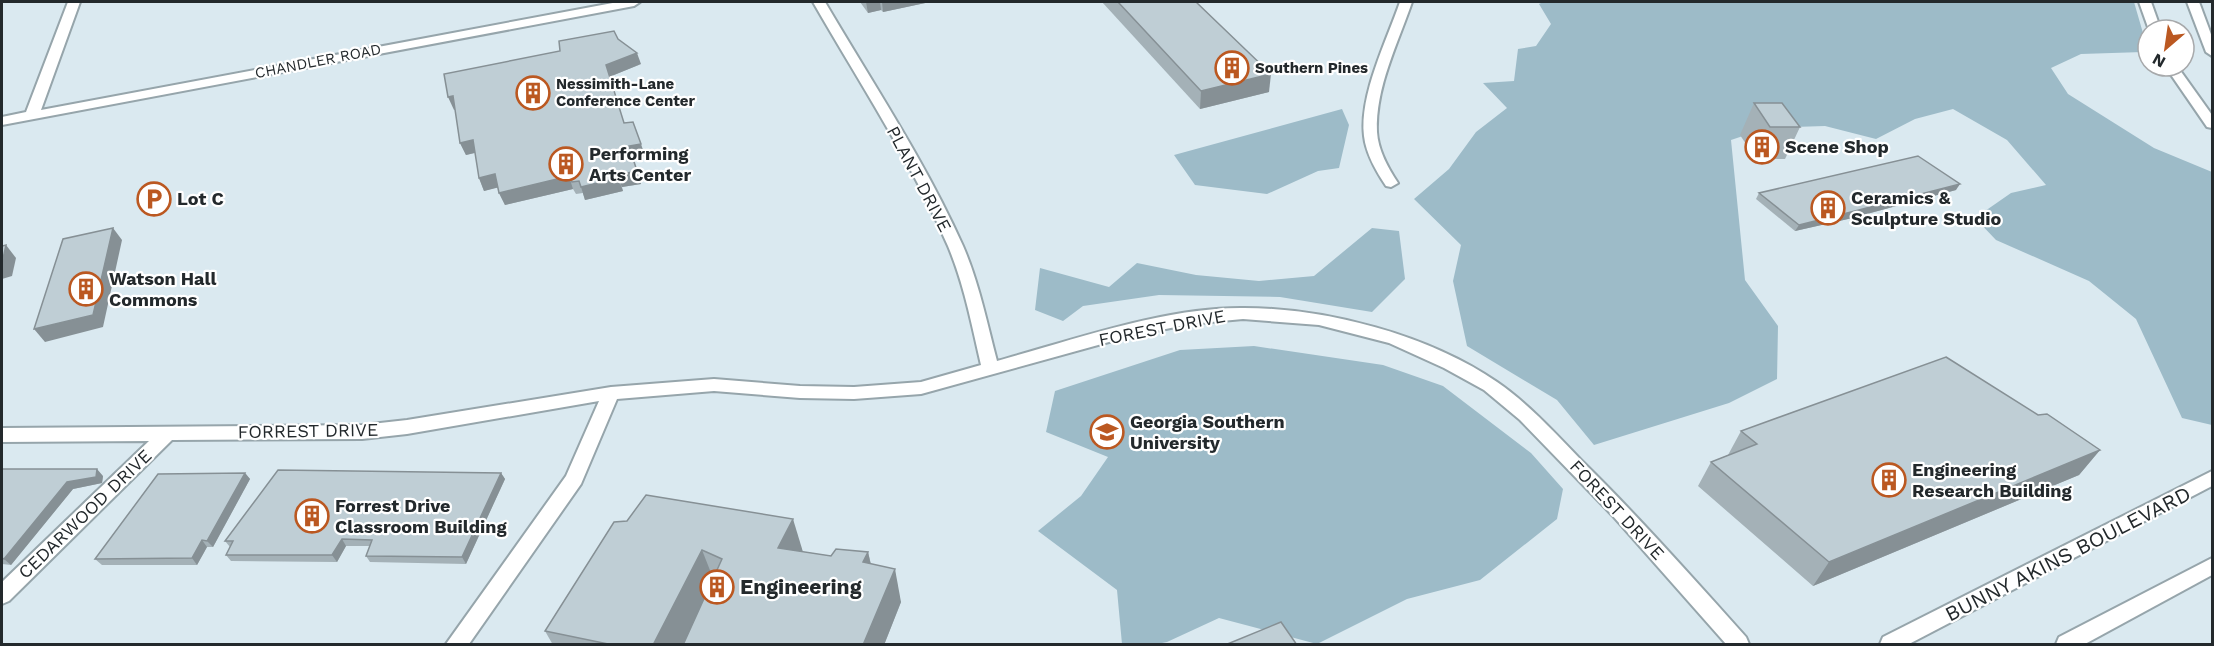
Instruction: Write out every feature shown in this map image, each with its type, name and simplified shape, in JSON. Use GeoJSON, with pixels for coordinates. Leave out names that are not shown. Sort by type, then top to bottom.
{"type":"FeatureCollection","features":[{"type":"Feature","properties":{"kind":"street"},"geometry":{"type":"LineString","coordinates":[[32,116],[74,2]]}},
{"type":"Feature","properties":{"kind":"street","name":"CHANDLER ROAD"},"geometry":{"type":"LineString","coordinates":[[2,122],[634,2]]}},
{"type":"Feature","properties":{"kind":"street","name":"PLANT DRIVE"},"geometry":{"type":"LineString","coordinates":[[819,2],[929,192],[951,238],[975,305],[990,369]]}},
{"type":"Feature","properties":{"kind":"street"},"geometry":{"type":"LineString","coordinates":[[1391,183],[1380,167],[1370,134],[1371,109],[1406,2]]}},
{"type":"Feature","properties":{"kind":"street"},"geometry":{"type":"LineString","coordinates":[[2145,2],[2151,18]]}},
{"type":"Feature","properties":{"kind":"street"},"geometry":{"type":"LineString","coordinates":[[2193,2],[2212,52]]}},
{"type":"Feature","properties":{"kind":"street"},"geometry":{"type":"LineString","coordinates":[[2179,78],[2212,124]]}},
{"type":"Feature","properties":{"kind":"street","name":"FOREST DRIVE"},"geometry":{"type":"LineString","coordinates":[[611,393],[714,385],[800,392],[854,393],[921,388],[1126,331],[1190,318],[1243,313],[1320,319],[1394,339],[1450,364],[1480,381],[1526,415],[1618,510],[1739,645]]}},
{"type":"Feature","properties":{"kind":"street"},"geometry":{"type":"LineString","coordinates":[[457,645],[574,479],[611,393]]}},
{"type":"Feature","properties":{"kind":"street","name":"FORREST DRIVE"},"geometry":{"type":"LineString","coordinates":[[2,435],[362,432],[407,427],[611,393]]}},
{"type":"Feature","properties":{"kind":"street","name":"CEDARWOOD DRIVE"},"geometry":{"type":"LineString","coordinates":[[2,595],[168,433]]}},
{"type":"Feature","properties":{"kind":"street","name":"BUNNY AKINS BOULEVARD"},"geometry":{"type":"LineString","coordinates":[[1890,645],[2212,478]]}},
{"type":"Feature","properties":{"kind":"street"},"geometry":{"type":"LineString","coordinates":[[2066,645],[2212,566]]}},
{"type":"Feature","properties":{"kind":"shaded area"},"geometry":{"type":"Polygon","coordinates":[[[1543,2],[2134,2],[2139,18],[2136,18],[2136,52],[2081,54],[2051,68],[2068,94],[2154,148],[2212,172],[2212,425],[2182,418],[2136,319],[2089,281],[1996,240],[1975,218],[2011,193],[2046,185],[2007,140],[1953,109],[1915,119],[1876,139],[1825,126],[1767,128],[1731,140],[1745,280],[1778,326],[1777,379],[1729,403],[1594,445],[1557,400],[1467,346],[1453,281],[1461,245],[1414,199],[1449,169],[1476,132],[1507,108],[1483,83],[1514,81],[1518,49],[1536,46],[1551,24],[1539,4],[1543,2]]]}},
{"type":"Feature","properties":{"kind":"shaded area"},"geometry":{"type":"Polygon","coordinates":[[[1342,109],[1349,125],[1339,168],[1318,171],[1267,194],[1195,185],[1174,155],[1342,109]]]}},
{"type":"Feature","properties":{"kind":"shaded area"},"geometry":{"type":"Polygon","coordinates":[[[1372,228],[1399,231],[1405,279],[1372,312],[1280,297],[1159,295],[1083,306],[1063,321],[1035,310],[1040,268],[1109,287],[1137,263],[1196,275],[1259,281],[1314,276],[1372,228]]]}},
{"type":"Feature","properties":{"kind":"shaded area"},"geometry":{"type":"Polygon","coordinates":[[[1254,346],[1383,365],[1443,386],[1531,453],[1563,489],[1557,519],[1480,580],[1407,599],[1317,644],[1219,618],[1167,642],[1122,644],[1117,590],[1038,531],[1081,496],[1108,457],[1046,432],[1055,391],[1180,350],[1254,346]]]}},
{"type":"Feature","properties":{"kind":"building"},"geometry":{"type":"Polygon","coordinates":[[[1118,2],[1196,2],[1271,74],[1201,91],[1118,2]]]}},
{"type":"Feature","properties":{"kind":"building"},"geometry":{"type":"Polygon","coordinates":[[[614,31],[618,39],[637,53],[606,65],[624,123],[633,122],[641,144],[629,146],[637,171],[581,187],[579,181],[572,182],[569,176],[499,193],[495,174],[479,178],[473,140],[460,143],[453,96],[448,97],[444,74],[560,51],[559,41],[614,31]]]}},
{"type":"Feature","properties":{"kind":"building"},"geometry":{"type":"Polygon","coordinates":[[[1754,103],[1782,103],[1800,127],[1770,127],[1754,103]]]}},
{"type":"Feature","properties":{"kind":"building","name":"Ceramics & Sculpture Studio"},"geometry":{"type":"Polygon","coordinates":[[[1918,156],[1960,184],[1799,225],[1759,193],[1918,156]]]}},
{"type":"Feature","properties":{"kind":"building","name":"Watson Hall Commons"},"geometry":{"type":"Polygon","coordinates":[[[113,228],[93,315],[34,329],[63,239],[113,228]]]}},
{"type":"Feature","properties":{"kind":"building"},"geometry":{"type":"Polygon","coordinates":[[[6,245],[2,263],[2,246],[6,245]]]}},
{"type":"Feature","properties":{"kind":"building","name":"Engineering Research Building"},"geometry":{"type":"Polygon","coordinates":[[[1946,357],[2038,415],[2047,414],[2100,450],[1829,562],[1711,462],[1757,444],[1741,431],[1946,357]]]}},
{"type":"Feature","properties":{"kind":"building"},"geometry":{"type":"Polygon","coordinates":[[[2,469],[97,469],[96,477],[67,482],[4,559],[2,558],[2,469]]]}},
{"type":"Feature","properties":{"kind":"building","name":"Forrest Drive Classroom Building"},"geometry":{"type":"Polygon","coordinates":[[[278,470],[501,473],[462,557],[366,556],[372,540],[342,539],[332,555],[226,555],[233,541],[225,541],[278,470]]]}},
{"type":"Feature","properties":{"kind":"building"},"geometry":{"type":"Polygon","coordinates":[[[245,473],[207,541],[202,540],[192,558],[95,559],[158,474],[245,473]]]}},
{"type":"Feature","properties":{"kind":"building","name":"Engineering"},"geometry":{"type":"Polygon","coordinates":[[[646,495],[793,519],[778,548],[831,556],[836,549],[868,552],[863,562],[895,569],[863,645],[683,645],[722,559],[702,550],[653,645],[613,645],[545,631],[614,522],[627,521],[646,495]]]}},
{"type":"Feature","properties":{"kind":"building"},"geometry":{"type":"Polygon","coordinates":[[[1281,622],[1297,645],[1225,645],[1281,622]]]}},
{"type":"Feature","properties":{"kind":"place","name":"Southern Pines"},"geometry":{"type":"Point","coordinates":[1232,68]}},
{"type":"Feature","properties":{"kind":"place","name":"Nessimith-Lane Conference Center"},"geometry":{"type":"Point","coordinates":[533,93]}},
{"type":"Feature","properties":{"kind":"place","name":"Scene Shop"},"geometry":{"type":"Point","coordinates":[1762,147]}},
{"type":"Feature","properties":{"kind":"place","name":"Performing Arts Center"},"geometry":{"type":"Point","coordinates":[566,164]}},
{"type":"Feature","properties":{"kind":"place","name":"Lot C"},"geometry":{"type":"Point","coordinates":[154,199]}},
{"type":"Feature","properties":{"kind":"place","name":"Ceramics & Sculpture Studio"},"geometry":{"type":"Point","coordinates":[1828,208]}},
{"type":"Feature","properties":{"kind":"place","name":"Watson Hall Commons"},"geometry":{"type":"Point","coordinates":[86,289]}},
{"type":"Feature","properties":{"kind":"place","name":"Georgia Southern University"},"geometry":{"type":"Point","coordinates":[1107,432]}},
{"type":"Feature","properties":{"kind":"place","name":"Engineering Research Building"},"geometry":{"type":"Point","coordinates":[1889,480]}},
{"type":"Feature","properties":{"kind":"place","name":"Forrest Drive Classroom Building"},"geometry":{"type":"Point","coordinates":[312,516]}},
{"type":"Feature","properties":{"kind":"place","name":"Engineering"},"geometry":{"type":"Point","coordinates":[717,587]}}]}
